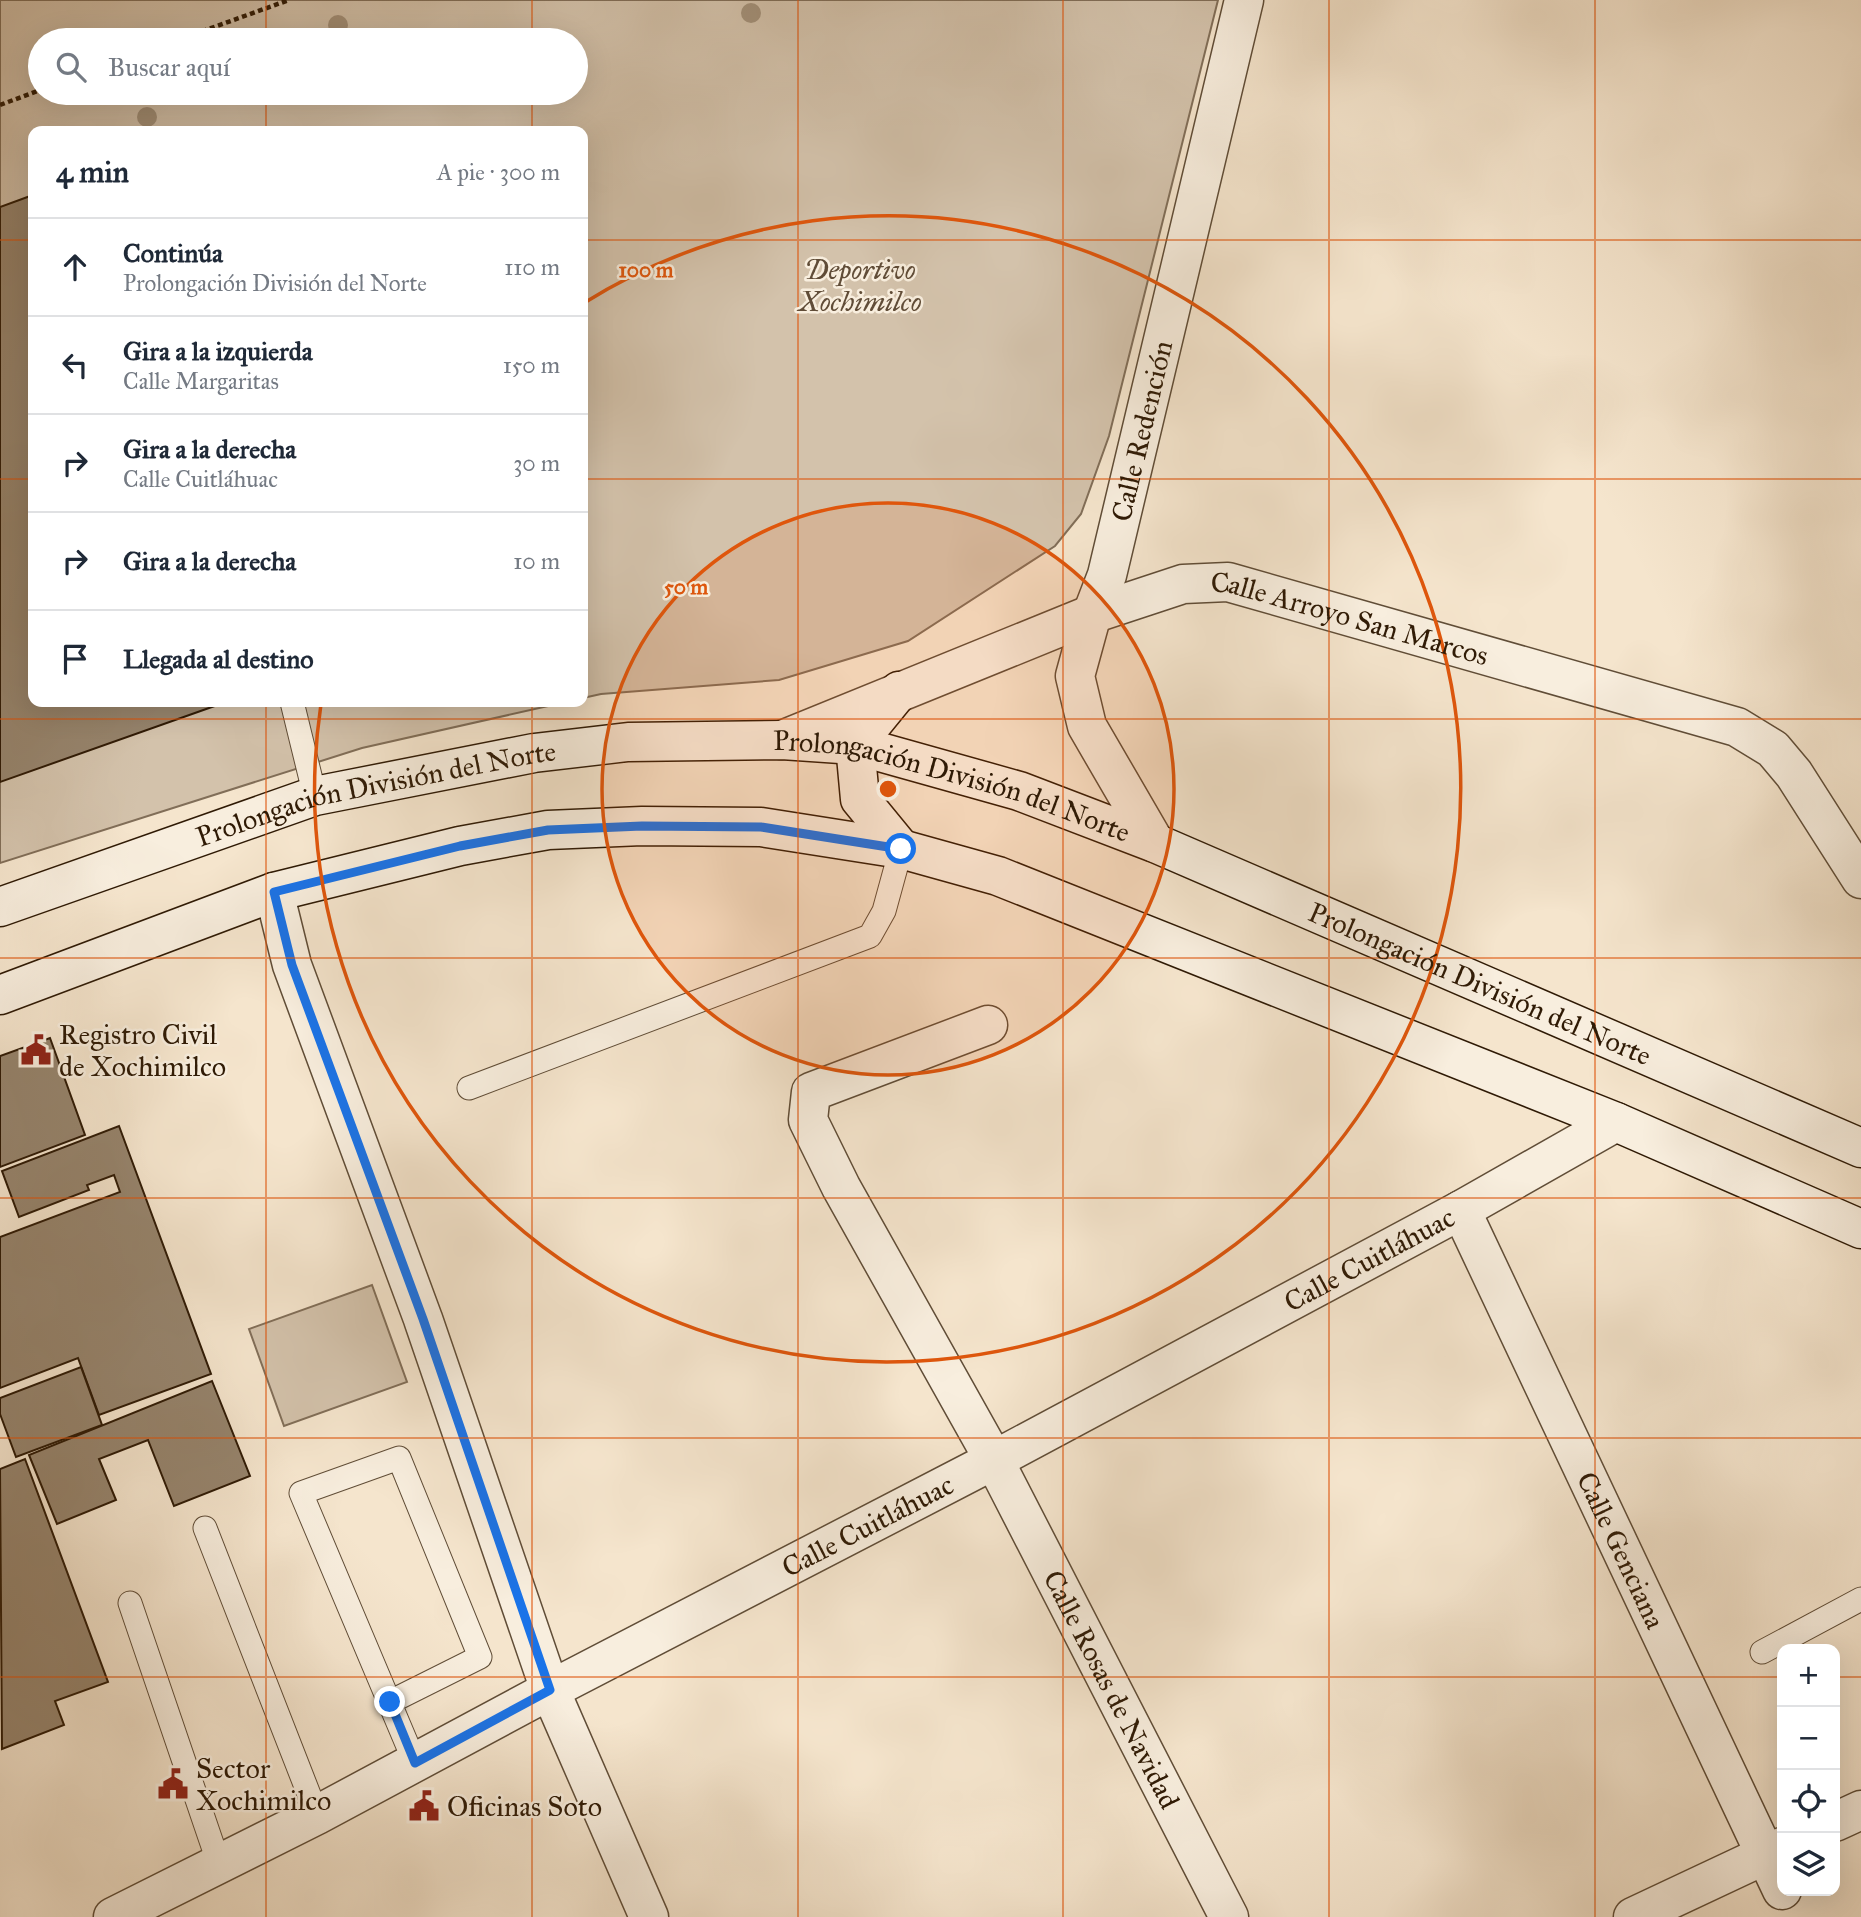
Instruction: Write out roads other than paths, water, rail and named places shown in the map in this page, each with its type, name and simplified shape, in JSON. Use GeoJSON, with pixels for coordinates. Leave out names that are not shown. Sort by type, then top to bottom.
{"type":"FeatureCollection","features":[{"type":"Feature","properties":{"kind":"street","name":"Calle Redención"},"geometry":{"type":"LineString","coordinates":[[1155,843],[1087,726],[1075,676],[1092,614],[1107,575],[1244,0]]}},
{"type":"Feature","properties":{"kind":"street","name":"Calle Arroyo San Marcos"},"geometry":{"type":"LineString","coordinates":[[782,740],[1092,614],[1183,584],[1228,582],[1737,727],[1773,749],[1794,774],[1861,879]]}},
{"type":"Feature","properties":{"kind":"street"},"geometry":{"type":"LineString","coordinates":[[899,691],[855,745],[860,799],[901,849]]}},
{"type":"Feature","properties":{"kind":"street","name":"Prolongación División del Norte"},"geometry":{"type":"LineString","coordinates":[[0,907],[315,796],[534,752],[628,742],[782,740],[855,745],[1019,791],[1155,843],[1861,1148]]}},
{"type":"Feature","properties":{"kind":"street"},"geometry":{"type":"LineString","coordinates":[[0,995],[274,892],[460,846],[548,830],[642,826],[761,827],[901,849],[999,876],[1616,1122],[1861,1229]]}},
{"type":"Feature","properties":{"kind":"street"},"geometry":{"type":"LineString","coordinates":[[274,892],[292,965],[423,1319],[550,1690],[649,1917]]}},
{"type":"Feature","properties":{"kind":"street","name":"Calle Rosas de Navidad"},"geometry":{"type":"LineString","coordinates":[[988,1026],[811,1092],[808,1119],[841,1187],[994,1460],[1228,1917]]}},
{"type":"Feature","properties":{"kind":"street","name":"Calle Cuitláhuac"},"geometry":{"type":"LineString","coordinates":[[113,1917],[317,1815],[550,1690],[994,1460],[1461,1210],[1616,1122]]}},
{"type":"Feature","properties":{"kind":"street","name":"Calle Genciana"},"geometry":{"type":"LineString","coordinates":[[1461,1210],[1774,1851]]}},
{"type":"Feature","properties":{"kind":"street"},"geometry":{"type":"LineString","coordinates":[[1840,1820],[1861,1810]]}},
{"type":"Feature","properties":{"kind":"street"},"geometry":{"type":"LineString","coordinates":[[1633,1917],[1774,1851]]}},
{"type":"Feature","properties":{"kind":"street","name":"Calle Genciana"},"geometry":{"type":"LineString","coordinates":[[1786,1896],[1795,1917]]}},
{"type":"Feature","properties":{"kind":"lane"},"geometry":{"type":"LineString","coordinates":[[293,707],[315,796]]}},
{"type":"Feature","properties":{"kind":"lane"},"geometry":{"type":"LineString","coordinates":[[469,1088],[870,936],[884,911],[901,849]]}},
{"type":"Feature","properties":{"kind":"lane"},"geometry":{"type":"LineString","coordinates":[[390,1702],[480,1657],[399,1458],[302,1493],[415,1763]]}},
{"type":"Feature","properties":{"kind":"lane"},"geometry":{"type":"LineString","coordinates":[[205,1528],[317,1815]]}},
{"type":"Feature","properties":{"kind":"lane"},"geometry":{"type":"LineString","coordinates":[[1762,1652],[1861,1599]]}},
{"type":"Feature","properties":{"kind":"lane"},"geometry":{"type":"LineString","coordinates":[[130,1603],[219,1864]]}},
{"type":"Feature","properties":{"kind":"place","name":"Registro Civil de Xochimilco"},"geometry":{"type":"Point","coordinates":[36,1050]}},
{"type":"Feature","properties":{"kind":"place","name":"Sector Xochimilco"},"geometry":{"type":"Point","coordinates":[173,1784]}},
{"type":"Feature","properties":{"kind":"place","name":"Oficinas Soto"},"geometry":{"type":"Point","coordinates":[424,1806]}},
{"type":"Feature","properties":{"kind":"park label","name":"Deportivo Xochimilco"},"geometry":{"type":"Point","coordinates":[860,285]}}]}
